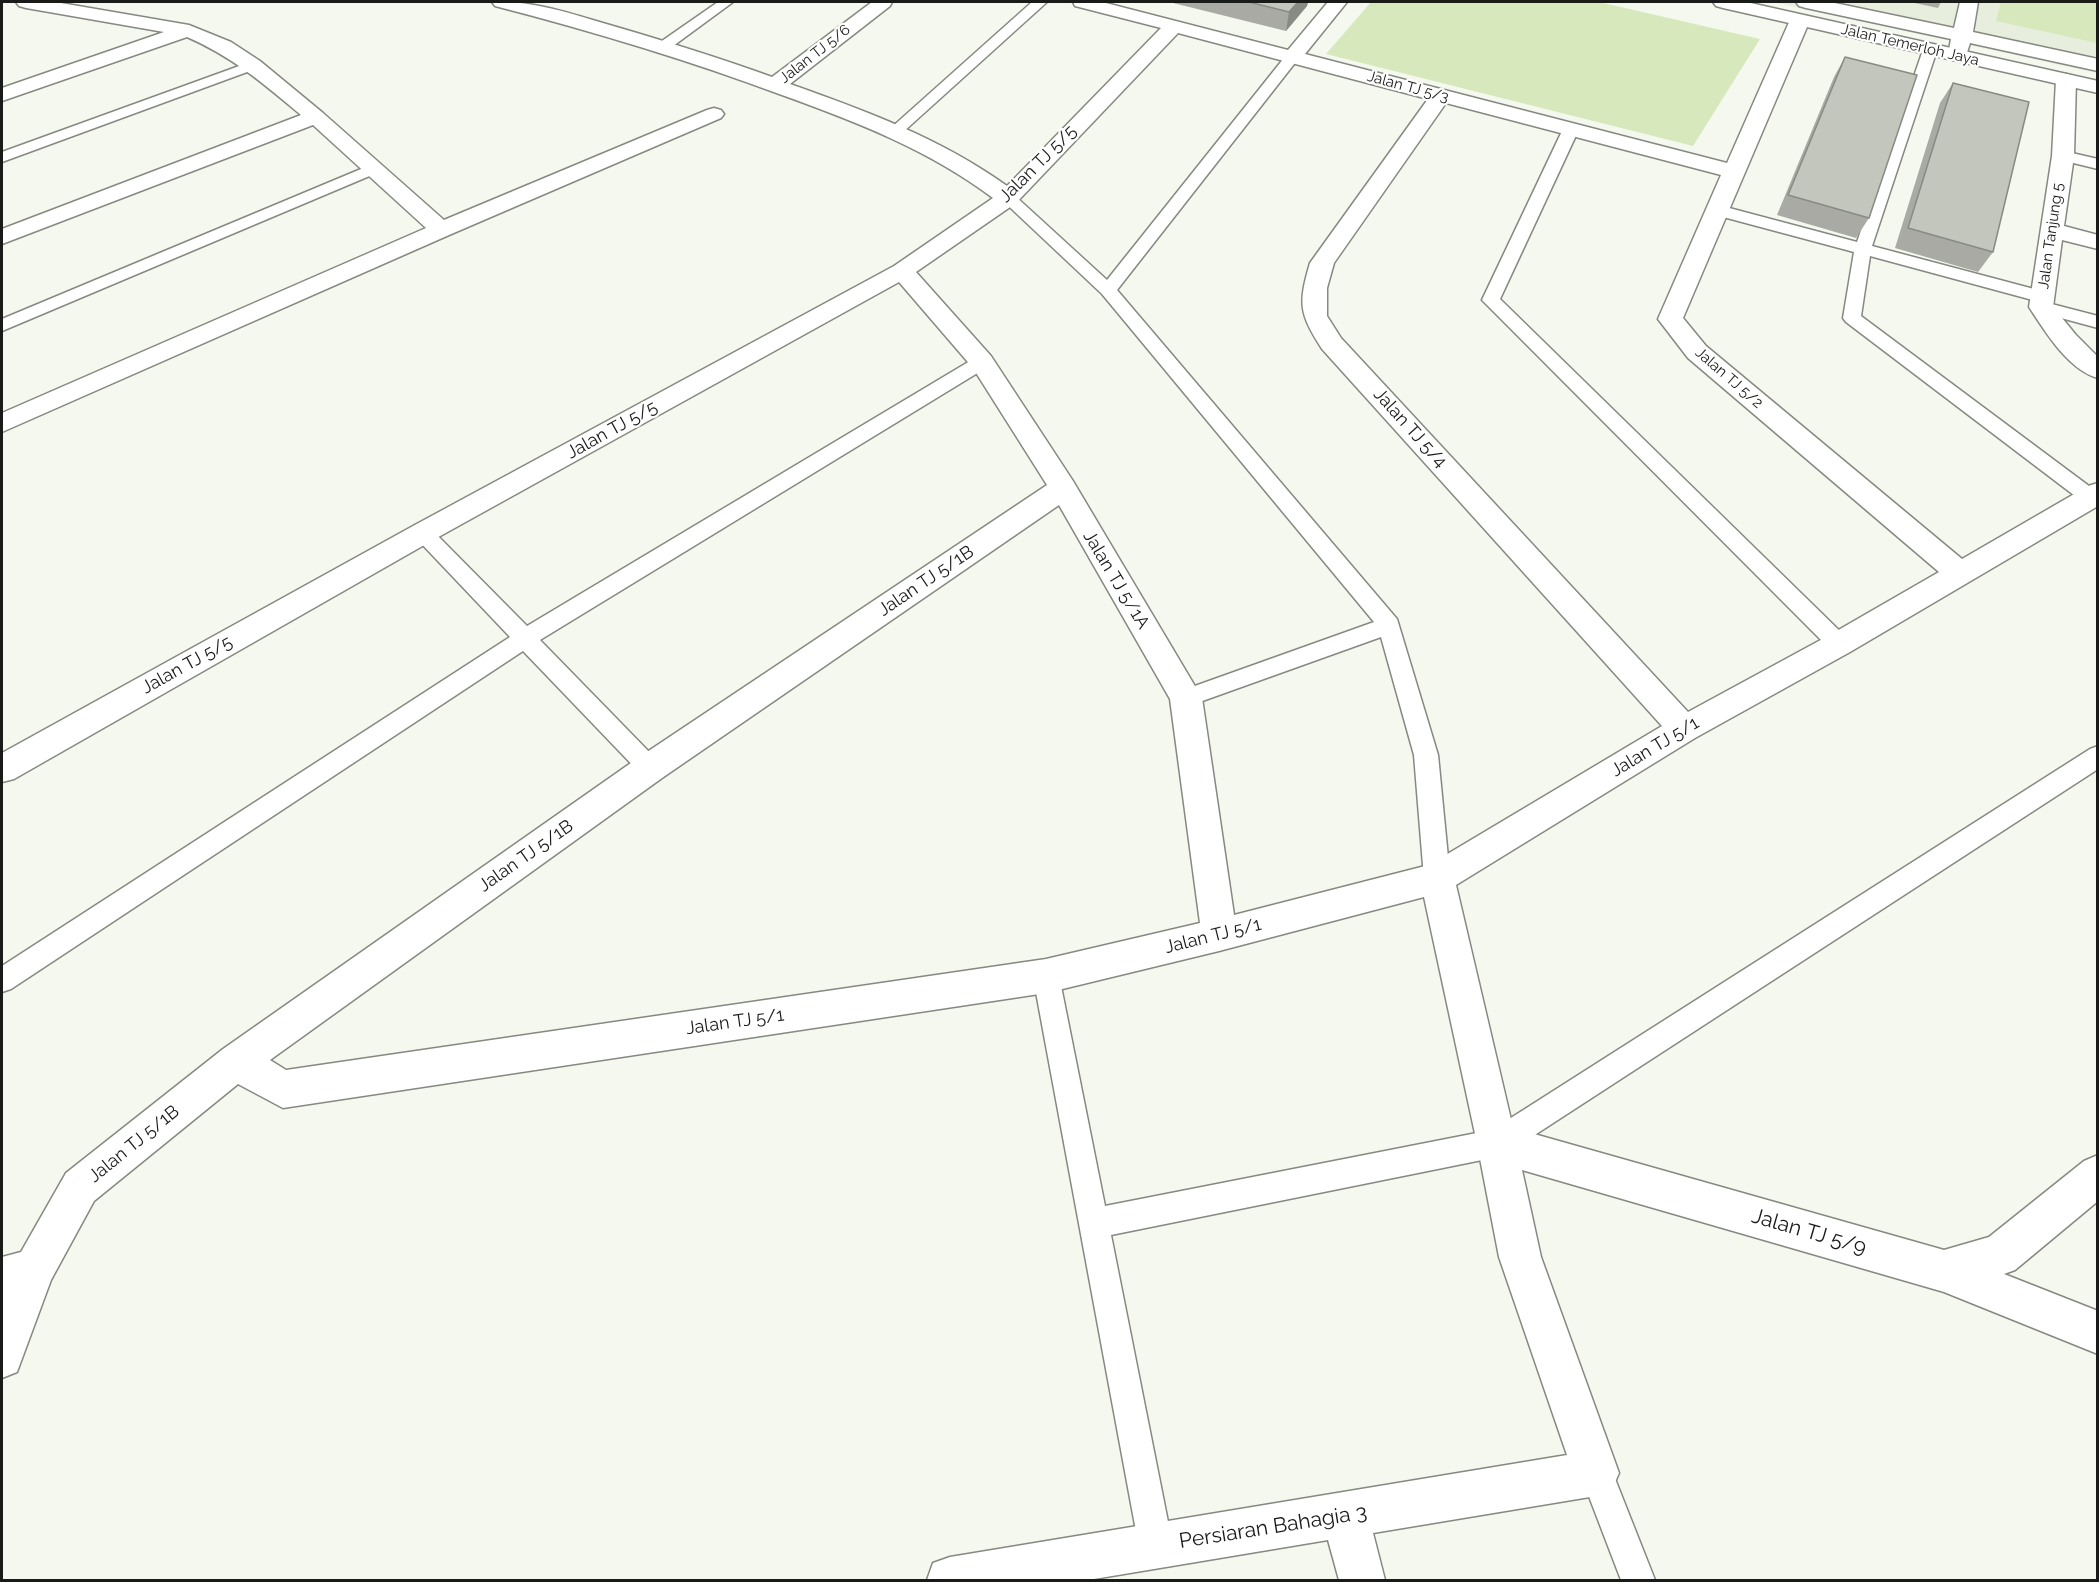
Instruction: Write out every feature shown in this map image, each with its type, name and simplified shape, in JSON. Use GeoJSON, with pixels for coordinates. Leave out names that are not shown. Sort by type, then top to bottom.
{"type":"FeatureCollection","features":[{"type":"Feature","properties":{"kind":"street"},"geometry":{"type":"LineString","coordinates":[[26,2],[189,31],[224,46],[253,65],[316,117],[441,230]]}},
{"type":"Feature","properties":{"kind":"street"},"geometry":{"type":"LineString","coordinates":[[502,2],[664,46],[897,130],[947,155],[979,175],[1008,198]]}},
{"type":"Feature","properties":{"kind":"street"},"geometry":{"type":"LineString","coordinates":[[547,13],[565,2]]}},
{"type":"Feature","properties":{"kind":"street","name":"Jalan TJ 5/6"},"geometry":{"type":"LineString","coordinates":[[775,85],[883,2]]}},
{"type":"Feature","properties":{"kind":"street","name":"Jalan TJ 5/3"},"geometry":{"type":"LineString","coordinates":[[1082,2],[1734,172]]}},
{"type":"Feature","properties":{"kind":"street"},"geometry":{"type":"LineString","coordinates":[[1293,56],[1334,2]]}},
{"type":"Feature","properties":{"kind":"street","name":"Jalan Temerloh Jaya"},"geometry":{"type":"LineString","coordinates":[[1723,2],[1803,11],[1930,50],[2097,87]]}},
{"type":"Feature","properties":{"kind":"street"},"geometry":{"type":"LineString","coordinates":[[1958,56],[1969,2]]}},
{"type":"Feature","properties":{"kind":"street"},"geometry":{"type":"LineString","coordinates":[[1803,11],[1961,35],[2097,65]]}},
{"type":"Feature","properties":{"kind":"street","name":"Jalan TJ 5/2"},"geometry":{"type":"LineString","coordinates":[[1803,11],[1670,319],[1697,352],[1959,573]]}},
{"type":"Feature","properties":{"kind":"street","name":"Jalan TJ 5/5"},"geometry":{"type":"LineString","coordinates":[[2,769],[423,533],[902,271],[1008,198],[1174,26]]}},
{"type":"Feature","properties":{"kind":"street"},"geometry":{"type":"LineString","coordinates":[[2,95],[189,31]]}},
{"type":"Feature","properties":{"kind":"street","name":"Jalan Tanjung 5"},"geometry":{"type":"LineString","coordinates":[[2066,80],[2063,156],[2042,302],[2061,335],[2083,359],[2097,370]]}},
{"type":"Feature","properties":{"kind":"street","name":"Jalan TJ 5/4"},"geometry":{"type":"LineString","coordinates":[[1441,95],[1322,263],[1315,288],[1315,316],[1331,343],[1684,729]]}},
{"type":"Feature","properties":{"kind":"street"},"geometry":{"type":"LineString","coordinates":[[2,423],[441,230],[714,114]]}},
{"type":"Feature","properties":{"kind":"street"},"geometry":{"type":"LineString","coordinates":[[2,237],[316,117]]}},
{"type":"Feature","properties":{"kind":"street"},"geometry":{"type":"LineString","coordinates":[[2052,230],[2097,242]]}},
{"type":"Feature","properties":{"kind":"street","name":"Jalan TJ 5/1A"},"geometry":{"type":"LineString","coordinates":[[902,271],[982,362],[1063,488],[1186,698],[1219,935]]}},
{"type":"Feature","properties":{"kind":"street","name":"Jalan TJ 5/1B"},"geometry":{"type":"LineString","coordinates":[[2,1357],[18,1274],[80,1187],[236,1062],[650,768],[1063,488]]}},
{"type":"Feature","properties":{"kind":"street","name":"Jalan TJ 5/1"},"geometry":{"type":"LineString","coordinates":[[236,1062],[283,1089],[1046,976],[1219,935],[1437,878],[1684,729],[1839,644],[2094,495]]}},
{"type":"Feature","properties":{"kind":"street"},"geometry":{"type":"LineString","coordinates":[[1437,878],[1497,1143],[1520,1257],[1596,1473]]}},
{"type":"Feature","properties":{"kind":"street","name":"Jalan TJ 5/9"},"geometry":{"type":"LineString","coordinates":[[1497,1143],[1944,1271],[2097,1333]]}},
{"type":"Feature","properties":{"kind":"street"},"geometry":{"type":"LineString","coordinates":[[1944,1271],[2000,1255],[2097,1175]]}},
{"type":"Feature","properties":{"kind":"street","name":"Persiaran Bahagia 3"},"geometry":{"type":"LineString","coordinates":[[950,1581],[1020,1575],[1156,1547],[1596,1473]]}},
{"type":"Feature","properties":{"kind":"street"},"geometry":{"type":"LineString","coordinates":[[1345,1516],[1362,1581]]}},
{"type":"Feature","properties":{"kind":"lane"},"geometry":{"type":"LineString","coordinates":[[664,46],[726,2]]}},
{"type":"Feature","properties":{"kind":"lane"},"geometry":{"type":"LineString","coordinates":[[897,130],[1040,2]]}},
{"type":"Feature","properties":{"kind":"lane"},"geometry":{"type":"LineString","coordinates":[[1930,50],[1863,249],[1852,318],[2094,495]]}},
{"type":"Feature","properties":{"kind":"lane"},"geometry":{"type":"LineString","coordinates":[[1108,290],[1293,56]]}},
{"type":"Feature","properties":{"kind":"lane"},"geometry":{"type":"LineString","coordinates":[[2,157],[253,65]]}},
{"type":"Feature","properties":{"kind":"lane"},"geometry":{"type":"LineString","coordinates":[[1571,129],[1491,300],[1839,644]]}},
{"type":"Feature","properties":{"kind":"lane"},"geometry":{"type":"LineString","coordinates":[[2063,156],[2097,164]]}},
{"type":"Feature","properties":{"kind":"lane"},"geometry":{"type":"LineString","coordinates":[[2,325],[373,169]]}},
{"type":"Feature","properties":{"kind":"lane"},"geometry":{"type":"LineString","coordinates":[[1008,198],[1108,290],[1389,625],[1426,755],[1437,878]]}},
{"type":"Feature","properties":{"kind":"lane"},"geometry":{"type":"LineString","coordinates":[[1718,210],[1863,249],[2042,302],[2097,322]]}},
{"type":"Feature","properties":{"kind":"lane"},"geometry":{"type":"LineString","coordinates":[[2,980],[525,638],[982,362]]}},
{"type":"Feature","properties":{"kind":"lane"},"geometry":{"type":"LineString","coordinates":[[423,533],[650,768]]}},
{"type":"Feature","properties":{"kind":"lane"},"geometry":{"type":"LineString","coordinates":[[1186,698],[1389,625]]}},
{"type":"Feature","properties":{"kind":"lane"},"geometry":{"type":"LineString","coordinates":[[1095,1223],[1497,1143],[2097,756]]}},
{"type":"Feature","properties":{"kind":"lane"},"geometry":{"type":"LineString","coordinates":[[1046,976],[1156,1547]]}},
{"type":"Feature","properties":{"kind":"lane"},"geometry":{"type":"LineString","coordinates":[[1596,1473],[1638,1581]]}},
{"type":"Feature","properties":{"kind":"shaded area"},"geometry":{"type":"Polygon","coordinates":[[[1772,2],[2097,2],[2097,73],[1772,2]]]}},
{"type":"Feature","properties":{"kind":"green space"},"geometry":{"type":"Polygon","coordinates":[[[1371,2],[1599,2],[1760,39],[1693,146],[1326,54],[1371,2]]]}},
{"type":"Feature","properties":{"kind":"green space"},"geometry":{"type":"Polygon","coordinates":[[[2001,2],[2097,2],[2097,43],[1996,21],[2001,2]]]}},
{"type":"Feature","properties":{"kind":"building"},"geometry":{"type":"Polygon","coordinates":[[[1249,2],[1298,2],[1289,12],[1249,2]]]}},
{"type":"Feature","properties":{"kind":"building"},"geometry":{"type":"Polygon","coordinates":[[[1845,57],[1917,75],[1869,218],[1788,195],[1845,57]]]}},
{"type":"Feature","properties":{"kind":"building"},"geometry":{"type":"Polygon","coordinates":[[[1953,83],[2029,102],[1993,252],[1908,228],[1953,83]]]}}]}
